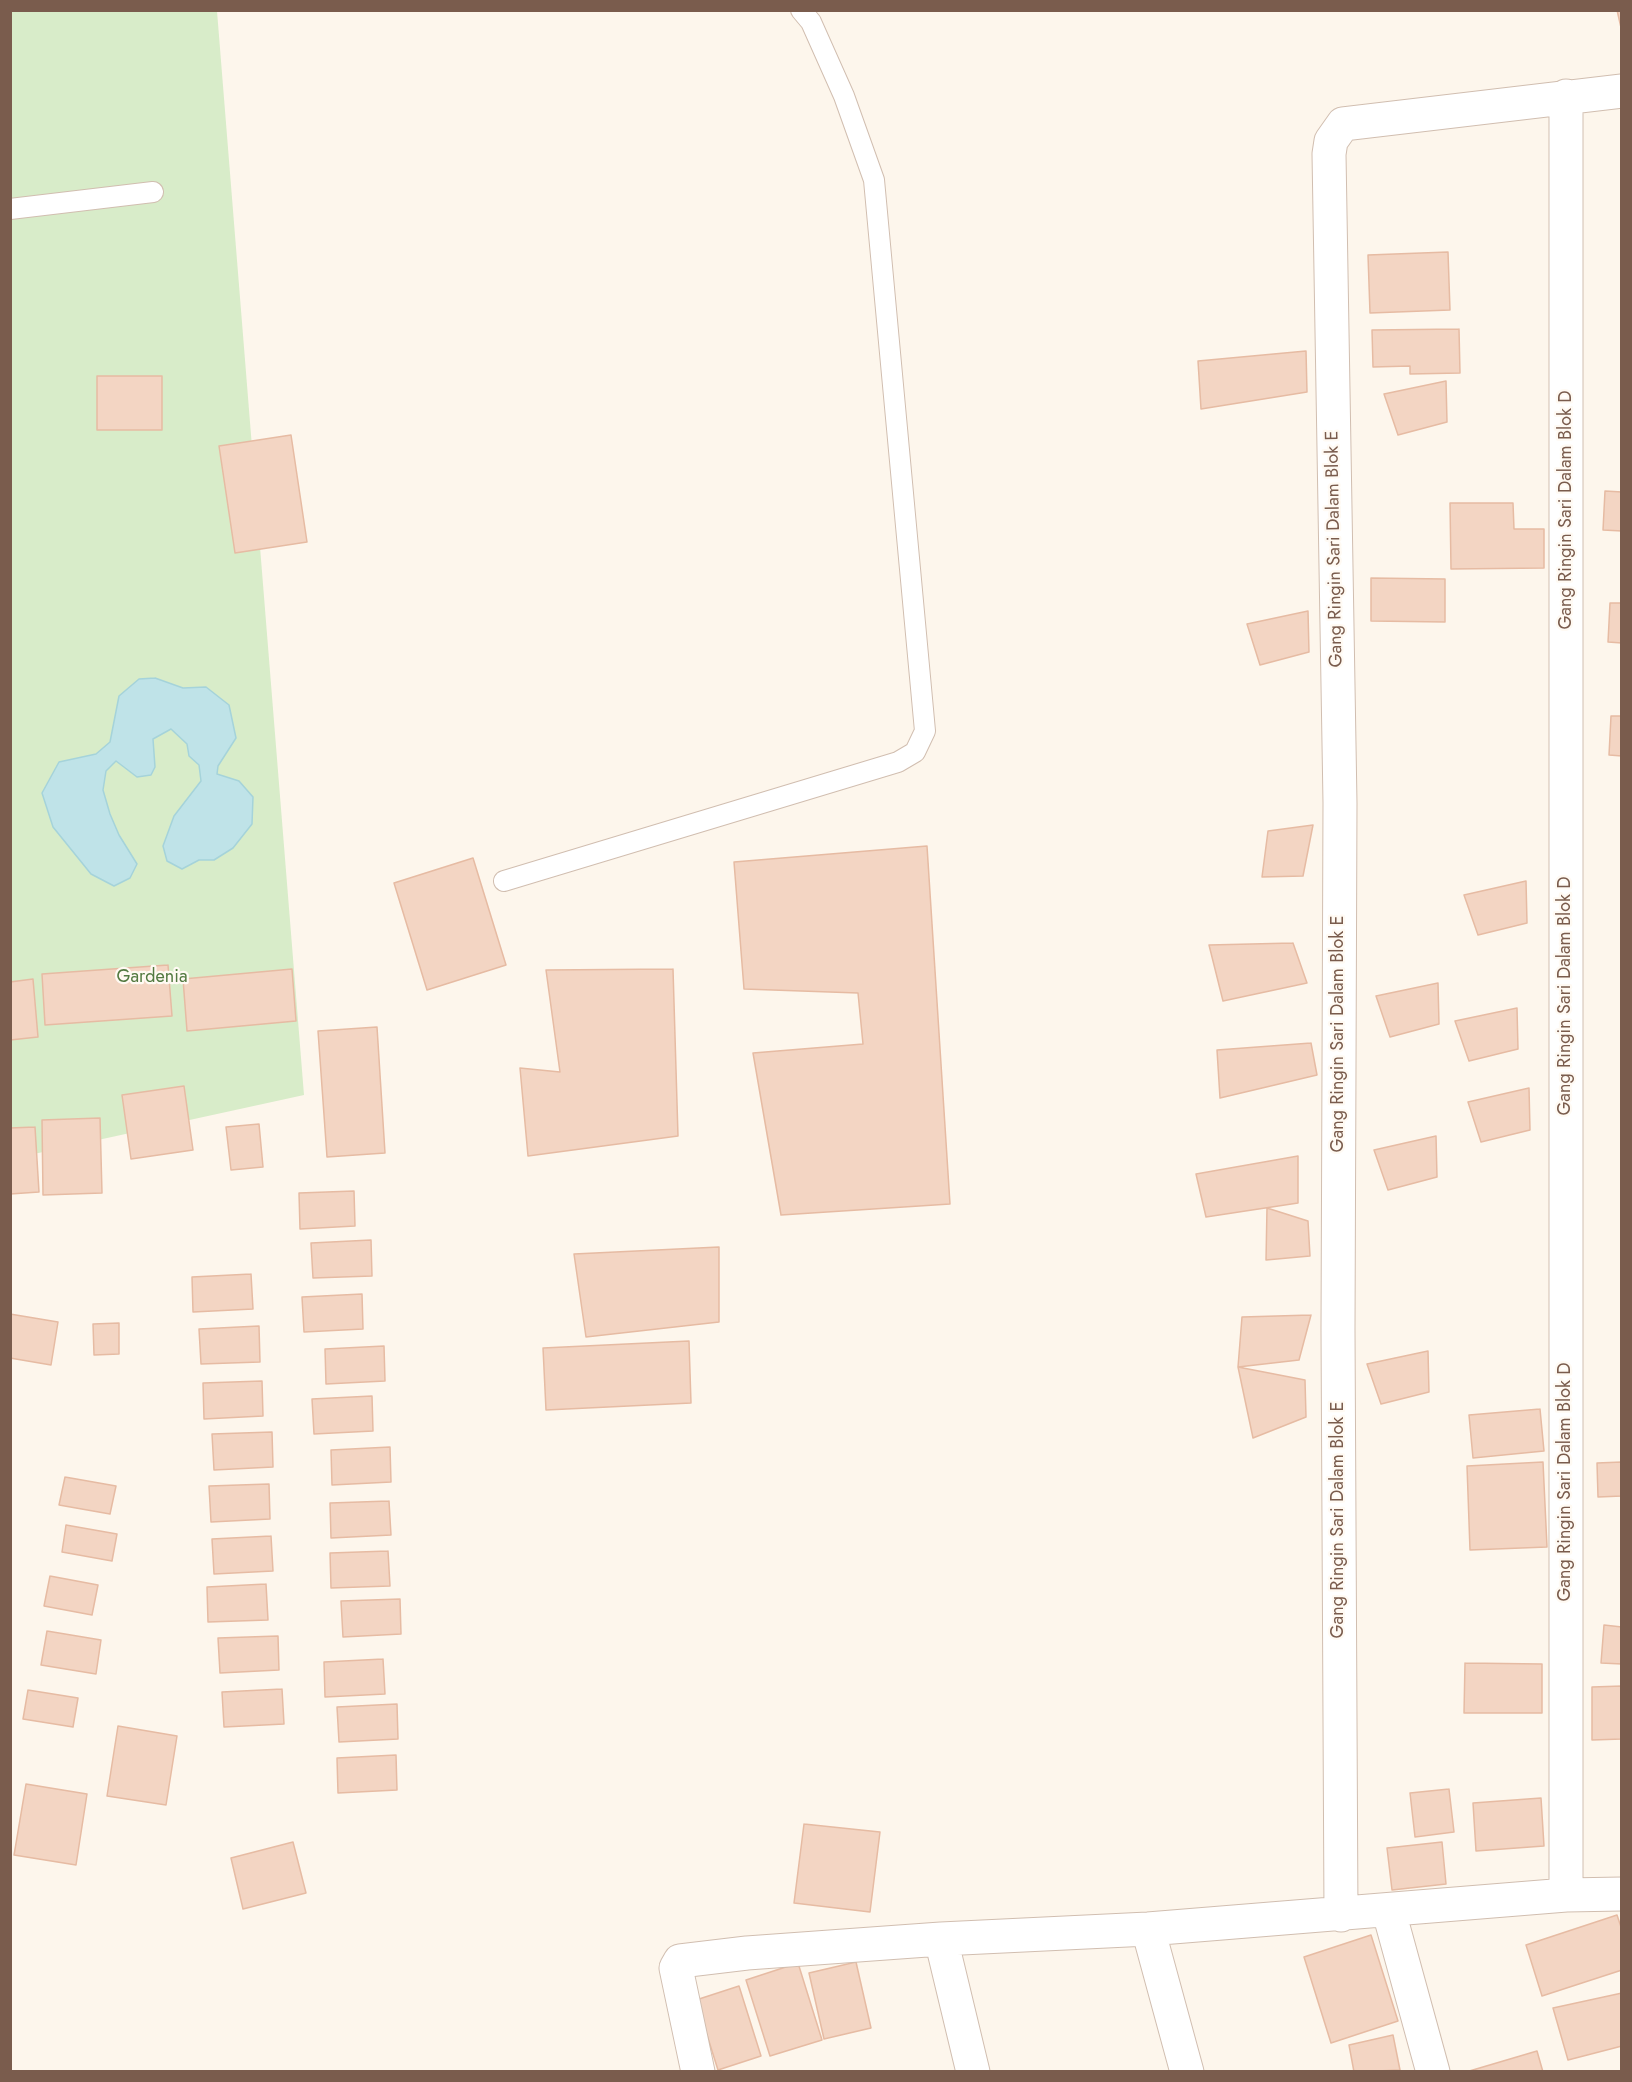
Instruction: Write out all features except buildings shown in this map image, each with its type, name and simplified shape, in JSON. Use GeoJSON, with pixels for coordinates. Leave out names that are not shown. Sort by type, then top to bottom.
{"type":"FeatureCollection","features":[{"type":"Feature","properties":{"kind":"street"},"geometry":{"type":"LineString","coordinates":[[1566,96],[1622,91]]}},
{"type":"Feature","properties":{"kind":"street","name":"Gang Ringin Sari Dalam Blok E"},"geometry":{"type":"LineString","coordinates":[[1341,1915],[1338,1329],[1340,803],[1329,154],[1331,141],[1343,124],[1566,96]]}},
{"type":"Feature","properties":{"kind":"street","name":"Gang Ringin Sari Dalam Blok D"},"geometry":{"type":"LineString","coordinates":[[1566,96],[1566,1895]]}},
{"type":"Feature","properties":{"kind":"street"},"geometry":{"type":"LineString","coordinates":[[698,2072],[676,1968],[680,1961],[747,1953],[940,1939],[1148,1929],[1389,1912],[1566,1895],[1622,1894]]}},
{"type":"Feature","properties":{"kind":"street"},"geometry":{"type":"LineString","coordinates":[[1389,1912],[1433,2072]]}},
{"type":"Feature","properties":{"kind":"street"},"geometry":{"type":"LineString","coordinates":[[1148,1929],[1187,2072]]}},
{"type":"Feature","properties":{"kind":"street"},"geometry":{"type":"LineString","coordinates":[[940,1939],[974,2072]]}},
{"type":"Feature","properties":{"kind":"lane"},"geometry":{"type":"LineString","coordinates":[[504,881],[897,762],[915,752],[926,730],[874,180],[844,96],[811,22],[801,10]]}},
{"type":"Feature","properties":{"kind":"lane"},"geometry":{"type":"LineString","coordinates":[[10,209],[153,192]]}},
{"type":"Feature","properties":{"kind":"green space","name":"Gardenia"},"geometry":{"type":"Polygon","coordinates":[[[10,11],[217,11],[304,1095],[11,1159],[10,11]]]}},
{"type":"Feature","properties":{"kind":"water"},"geometry":{"type":"Polygon","coordinates":[[[155,678],[183,688],[206,687],[229,705],[236,738],[218,766],[217,774],[239,781],[253,797],[252,824],[233,848],[214,860],[199,860],[182,869],[167,861],[163,846],[174,816],[201,781],[199,765],[189,756],[187,744],[171,729],[153,739],[155,767],[151,775],[137,777],[116,761],[106,771],[103,790],[110,814],[119,835],[137,864],[130,878],[114,886],[91,874],[53,827],[42,793],[59,762],[96,754],[110,742],[119,696],[139,679],[155,678]]]}}]}
